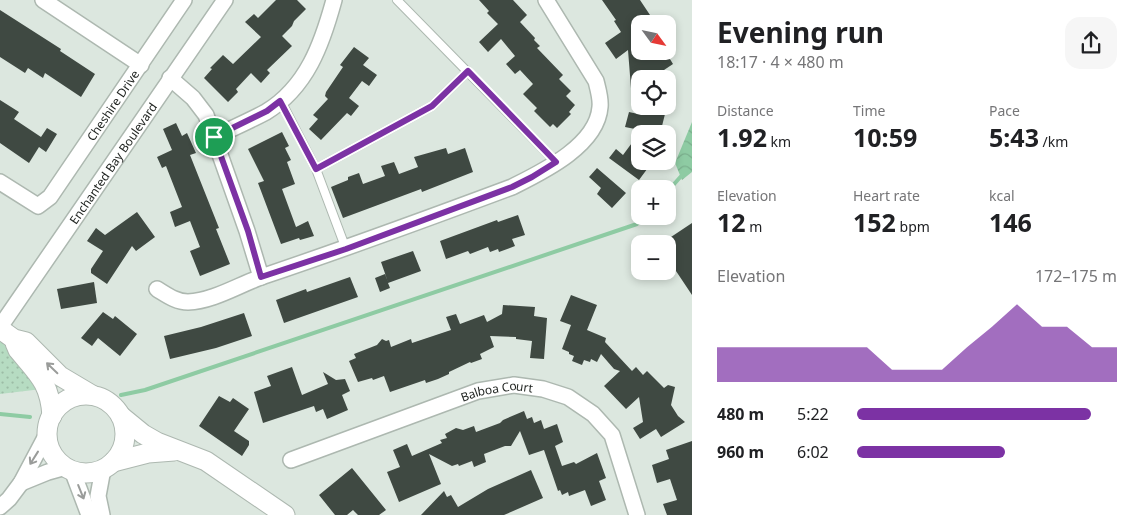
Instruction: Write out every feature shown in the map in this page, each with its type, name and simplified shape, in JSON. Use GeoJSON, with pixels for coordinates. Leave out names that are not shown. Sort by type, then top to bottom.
{"type":"FeatureCollection","features":[{"type":"Feature","properties":{"kind":"street"},"geometry":{"type":"LineString","coordinates":[[43,0],[141,65]]}},
{"type":"Feature","properties":{"kind":"street","name":"Cheshire Drive"},"geometry":{"type":"LineString","coordinates":[[0,182],[38,206],[50,197],[184,0]]}},
{"type":"Feature","properties":{"kind":"street","name":"Enchanted Bay Boulevard"},"geometry":{"type":"LineString","coordinates":[[5,332],[170,78],[225,0]]}},
{"type":"Feature","properties":{"kind":"street"},"geometry":{"type":"LineString","coordinates":[[214,137],[267,111],[293,89],[312,63],[321,43],[334,0]]}},
{"type":"Feature","properties":{"kind":"street"},"geometry":{"type":"LineString","coordinates":[[157,289],[181,302],[190,302],[209,297],[261,277],[346,249],[512,187],[532,177],[575,149],[590,133],[601,107],[596,81],[546,0]]}},
{"type":"Feature","properties":{"kind":"street"},"geometry":{"type":"LineString","coordinates":[[170,78],[193,98],[206,115],[248,231],[261,277]]}},
{"type":"Feature","properties":{"kind":"street"},"geometry":{"type":"LineString","coordinates":[[5,332],[26,342],[60,376],[114,406],[121,416],[142,434],[157,442],[206,461],[285,515]]}},
{"type":"Feature","properties":{"kind":"street"},"geometry":{"type":"LineString","coordinates":[[5,332],[47,386],[51,401],[49,447],[56,459],[69,469],[78,472],[91,472],[148,453],[181,451]]}},
{"type":"Feature","properties":{"kind":"street","name":"Balboa Court"},"geometry":{"type":"LineString","coordinates":[[291,460],[478,391],[514,385],[543,389],[568,397],[593,414],[612,435],[637,515]]}},
{"type":"Feature","properties":{"kind":"street"},"geometry":{"type":"LineString","coordinates":[[0,507],[21,483],[56,409],[67,400],[79,396],[92,395]]}},
{"type":"Feature","properties":{"kind":"street"},"geometry":{"type":"LineString","coordinates":[[102,515],[98,496],[108,466],[120,452],[124,440],[121,416]]}},
{"type":"Feature","properties":{"kind":"street"},"geometry":{"type":"LineString","coordinates":[[21,483],[48,472],[69,469]]}},
{"type":"Feature","properties":{"kind":"street"},"geometry":{"type":"LineString","coordinates":[[69,469],[90,515]]}},
{"type":"Feature","properties":{"kind":"lane"},"geometry":{"type":"LineString","coordinates":[[397,0],[556,162]]}},
{"type":"Feature","properties":{"kind":"lane"},"geometry":{"type":"LineString","coordinates":[[316,169],[432,106],[468,71]]}},
{"type":"Feature","properties":{"kind":"lane"},"geometry":{"type":"LineString","coordinates":[[280,101],[316,169],[346,249]]}},
{"type":"Feature","properties":{"kind":"shaded area"},"geometry":{"type":"Polygon","coordinates":[[[0,339],[67,386],[0,394],[0,339]]]}},
{"type":"Feature","properties":{"kind":"water"},"geometry":{"type":"Polygon","coordinates":[[[692,122],[692,172],[682,180],[676,161],[692,122]]]}},
{"type":"Feature","properties":{"kind":"building"},"geometry":{"type":"Polygon","coordinates":[[[276,0],[297,0],[306,9],[282,36],[292,46],[267,70],[270,73],[261,83],[251,73],[236,89],[238,92],[228,102],[204,78],[212,69],[210,68],[223,55],[233,64],[261,37],[245,22],[254,14],[258,18],[276,0]]]}},
{"type":"Feature","properties":{"kind":"building"},"geometry":{"type":"Polygon","coordinates":[[[479,0],[513,0],[527,15],[520,22],[535,38],[534,40],[540,46],[537,48],[563,75],[559,79],[571,91],[566,96],[575,105],[569,112],[571,114],[557,128],[553,124],[550,127],[534,111],[537,108],[523,94],[533,84],[520,70],[515,74],[506,64],[515,56],[501,39],[488,52],[479,42],[498,24],[487,13],[489,11],[479,0]]]}},
{"type":"Feature","properties":{"kind":"building"},"geometry":{"type":"Polygon","coordinates":[[[602,0],[640,0],[650,15],[631,15],[631,60],[671,60],[673,64],[664,70],[631,70],[631,88],[628,50],[616,59],[605,43],[621,32],[614,21],[616,20],[602,0]]]}},
{"type":"Feature","properties":{"kind":"building"},"geometry":{"type":"Polygon","coordinates":[[[0,10],[61,49],[60,51],[95,74],[81,97],[45,73],[43,78],[28,68],[25,73],[0,57],[0,10]]]}},
{"type":"Feature","properties":{"kind":"building"},"geometry":{"type":"Polygon","coordinates":[[[354,47],[369,58],[363,65],[377,75],[369,86],[362,81],[349,98],[359,106],[351,116],[347,113],[321,140],[309,129],[318,119],[313,115],[328,99],[325,96],[326,92],[343,67],[340,65],[354,47]]]}},
{"type":"Feature","properties":{"kind":"building"},"geometry":{"type":"Polygon","coordinates":[[[0,100],[19,112],[14,119],[41,137],[47,128],[57,134],[46,152],[39,147],[29,163],[0,143],[0,100]]]}},
{"type":"Feature","properties":{"kind":"building"},"geometry":{"type":"Polygon","coordinates":[[[629,112],[631,115],[665,115],[662,125],[631,125],[631,128],[625,127],[629,112]]]}},
{"type":"Feature","properties":{"kind":"building"},"geometry":{"type":"Polygon","coordinates":[[[176,123],[182,136],[187,133],[196,153],[190,155],[219,228],[216,229],[230,264],[200,276],[190,251],[200,247],[190,221],[175,227],[170,212],[182,207],[166,166],[162,168],[157,157],[172,150],[163,129],[176,123]]]}},
{"type":"Feature","properties":{"kind":"building"},"geometry":{"type":"Polygon","coordinates":[[[282,132],[289,146],[285,148],[291,160],[287,162],[295,184],[282,189],[296,227],[308,221],[314,236],[300,240],[299,238],[281,244],[258,183],[264,181],[248,149],[282,132]]]}},
{"type":"Feature","properties":{"kind":"building"},"geometry":{"type":"Polygon","coordinates":[[[631,144],[631,170],[646,170],[639,180],[609,158],[616,149],[623,155],[631,144]]]}},
{"type":"Feature","properties":{"kind":"building"},"geometry":{"type":"Polygon","coordinates":[[[446,148],[448,154],[465,148],[473,172],[422,192],[421,189],[343,218],[331,187],[359,173],[363,184],[385,176],[381,166],[394,162],[399,174],[418,167],[414,157],[446,148]]]}},
{"type":"Feature","properties":{"kind":"building"},"geometry":{"type":"Polygon","coordinates":[[[597,168],[626,193],[612,208],[597,194],[601,188],[589,177],[597,168]]]}},
{"type":"Feature","properties":{"kind":"building"},"geometry":{"type":"Polygon","coordinates":[[[137,212],[155,237],[136,251],[132,246],[107,284],[91,273],[91,269],[103,251],[87,241],[96,228],[105,235],[137,212]]]}},
{"type":"Feature","properties":{"kind":"building"},"geometry":{"type":"Polygon","coordinates":[[[518,215],[525,235],[512,239],[515,246],[499,252],[498,249],[490,252],[488,247],[470,254],[468,251],[446,259],[440,241],[497,220],[498,222],[518,215]]]}},
{"type":"Feature","properties":{"kind":"building"},"geometry":{"type":"Polygon","coordinates":[[[692,223],[692,295],[676,271],[676,235],[674,235],[692,223]]]}},
{"type":"Feature","properties":{"kind":"building"},"geometry":{"type":"Polygon","coordinates":[[[413,251],[421,271],[388,283],[390,288],[380,292],[375,278],[385,274],[388,282],[381,262],[413,251]]]}},
{"type":"Feature","properties":{"kind":"building"},"geometry":{"type":"Polygon","coordinates":[[[350,277],[358,297],[284,323],[276,300],[306,289],[307,292],[350,277]]]}},
{"type":"Feature","properties":{"kind":"building"},"geometry":{"type":"Polygon","coordinates":[[[94,282],[97,303],[61,309],[57,289],[94,282]]]}},
{"type":"Feature","properties":{"kind":"building"},"geometry":{"type":"Polygon","coordinates":[[[571,295],[597,305],[587,330],[606,338],[605,342],[632,371],[636,367],[643,375],[647,371],[664,388],[668,385],[675,387],[671,405],[678,416],[685,422],[661,437],[656,429],[640,439],[633,428],[643,422],[639,397],[626,409],[604,386],[620,371],[614,369],[601,354],[597,362],[591,359],[590,362],[584,360],[582,365],[572,361],[574,356],[562,349],[571,325],[560,321],[571,295]]]}},
{"type":"Feature","properties":{"kind":"building"},"geometry":{"type":"Polygon","coordinates":[[[503,305],[535,307],[534,316],[547,318],[544,359],[530,358],[532,341],[516,339],[516,337],[490,336],[494,347],[480,354],[482,359],[470,362],[438,379],[426,383],[425,380],[390,392],[384,376],[358,382],[349,361],[356,358],[354,354],[377,345],[382,339],[389,340],[391,347],[411,339],[412,343],[451,330],[446,317],[456,314],[460,324],[484,315],[487,322],[502,314],[503,305]]]}},
{"type":"Feature","properties":{"kind":"building"},"geometry":{"type":"Polygon","coordinates":[[[103,312],[113,319],[115,316],[137,334],[120,356],[98,338],[92,346],[81,338],[103,312]]]}},
{"type":"Feature","properties":{"kind":"building"},"geometry":{"type":"Polygon","coordinates":[[[244,313],[252,336],[216,348],[170,359],[164,336],[201,327],[244,313]]]}},
{"type":"Feature","properties":{"kind":"building"},"geometry":{"type":"Polygon","coordinates":[[[292,367],[302,395],[328,384],[323,372],[336,380],[345,379],[350,391],[342,395],[348,410],[327,419],[323,409],[316,412],[314,406],[263,423],[254,392],[271,386],[267,376],[292,367]]]}},
{"type":"Feature","properties":{"kind":"building"},"geometry":{"type":"Polygon","coordinates":[[[219,396],[230,402],[233,398],[249,409],[234,431],[249,441],[249,445],[242,456],[199,426],[219,396]]]}},
{"type":"Feature","properties":{"kind":"building"},"geometry":{"type":"Polygon","coordinates":[[[524,411],[527,419],[532,417],[534,423],[541,420],[544,429],[557,424],[563,442],[555,446],[562,466],[574,462],[576,464],[597,453],[606,478],[599,481],[606,500],[591,506],[585,490],[569,496],[568,492],[562,495],[560,490],[558,491],[544,450],[529,455],[520,431],[511,446],[505,446],[484,454],[486,462],[474,467],[472,461],[459,466],[458,464],[452,466],[429,454],[441,484],[399,502],[387,472],[400,467],[393,450],[407,444],[412,456],[442,443],[440,440],[447,438],[445,434],[456,428],[463,430],[474,426],[476,432],[524,411]]]}},
{"type":"Feature","properties":{"kind":"building"},"geometry":{"type":"Polygon","coordinates":[[[692,441],[692,515],[667,515],[663,504],[677,500],[670,479],[657,483],[652,465],[669,459],[666,450],[692,441]]]}},
{"type":"Feature","properties":{"kind":"building"},"geometry":{"type":"Polygon","coordinates":[[[352,468],[386,510],[379,515],[358,515],[353,510],[347,515],[335,515],[319,495],[352,468]]]}},
{"type":"Feature","properties":{"kind":"building"},"geometry":{"type":"Polygon","coordinates":[[[531,470],[543,498],[504,515],[421,515],[444,491],[447,497],[451,495],[458,507],[488,489],[531,470]]]}},
{"type":"Feature","properties":{"kind":"waterway"},"geometry":{"type":"LineString","coordinates":[[676,182],[683,174]]}},
{"type":"Feature","properties":{"kind":"waterway"},"geometry":{"type":"LineString","coordinates":[[121,395],[145,390],[634,225]]}},
{"type":"Feature","properties":{"kind":"waterway"},"geometry":{"type":"LineString","coordinates":[[0,414],[30,417]]}},
{"type":"Feature","properties":{"kind":"route"},"geometry":{"type":"LineString","coordinates":[[468,71],[556,162],[512,187],[346,249],[261,277],[248,231],[214,137],[267,111],[280,101],[316,169],[432,106],[468,71]]}}]}
